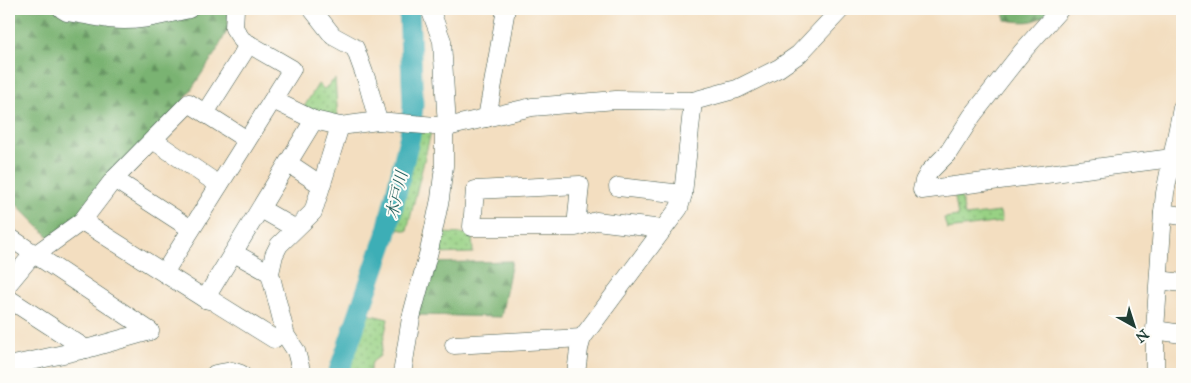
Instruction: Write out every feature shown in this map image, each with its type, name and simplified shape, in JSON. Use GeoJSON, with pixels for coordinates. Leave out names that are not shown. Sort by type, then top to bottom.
{"type":"FeatureCollection","features":[{"type":"Feature","properties":{"kind":"street"},"geometry":{"type":"LineString","coordinates":[[62,9],[67,12],[101,13],[127,20],[151,18],[189,9]]}},
{"type":"Feature","properties":{"kind":"street"},"geometry":{"type":"LineString","coordinates":[[164,273],[292,69],[242,40],[234,28],[236,9]]}},
{"type":"Feature","properties":{"kind":"street"},"geometry":{"type":"LineString","coordinates":[[312,9],[333,36],[355,48],[367,81],[378,121]]}},
{"type":"Feature","properties":{"kind":"street"},"geometry":{"type":"LineString","coordinates":[[402,374],[412,318],[440,199],[444,166],[444,136],[447,127],[442,41],[430,9]]}},
{"type":"Feature","properties":{"kind":"street"},"geometry":{"type":"LineString","coordinates":[[487,118],[506,9]]}},
{"type":"Feature","properties":{"kind":"street"},"geometry":{"type":"LineString","coordinates":[[273,100],[314,120],[340,126],[378,121],[447,127],[532,108],[606,101],[693,101],[737,89],[779,68],[799,54],[841,9]]}},
{"type":"Feature","properties":{"kind":"street"},"geometry":{"type":"LineString","coordinates":[[1060,9],[1022,52],[972,116],[948,153],[929,172],[922,190],[1177,159]]}},
{"type":"Feature","properties":{"kind":"street"},"geometry":{"type":"LineString","coordinates":[[205,113],[249,44]]}},
{"type":"Feature","properties":{"kind":"street"},"geometry":{"type":"LineString","coordinates":[[576,374],[582,338],[679,208],[683,194],[693,101]]}},
{"type":"Feature","properties":{"kind":"street"},"geometry":{"type":"LineString","coordinates":[[9,283],[28,260],[82,221],[114,179],[189,103],[248,140]]}},
{"type":"Feature","properties":{"kind":"street"},"geometry":{"type":"LineString","coordinates":[[1155,374],[1155,330],[1163,213],[1177,159],[1182,108]]}},
{"type":"Feature","properties":{"kind":"street"},"geometry":{"type":"LineString","coordinates":[[205,299],[314,120]]}},
{"type":"Feature","properties":{"kind":"street"},"geometry":{"type":"LineString","coordinates":[[302,374],[296,351],[286,336],[270,273],[274,255],[279,245],[313,212],[340,126]]}},
{"type":"Feature","properties":{"kind":"street"},"geometry":{"type":"LineString","coordinates":[[152,140],[219,185]]}},
{"type":"Feature","properties":{"kind":"street"},"geometry":{"type":"LineString","coordinates":[[288,163],[321,185]]}},
{"type":"Feature","properties":{"kind":"street"},"geometry":{"type":"LineString","coordinates":[[114,179],[191,229]]}},
{"type":"Feature","properties":{"kind":"street"},"geometry":{"type":"LineString","coordinates":[[576,227],[580,185],[475,190],[472,227],[576,227],[596,221],[663,229]]}},
{"type":"Feature","properties":{"kind":"street"},"geometry":{"type":"LineString","coordinates":[[618,188],[683,194]]}},
{"type":"Feature","properties":{"kind":"street"},"geometry":{"type":"LineString","coordinates":[[261,209],[289,225]]}},
{"type":"Feature","properties":{"kind":"street"},"geometry":{"type":"LineString","coordinates":[[1163,213],[1182,216]]}},
{"type":"Feature","properties":{"kind":"street"},"geometry":{"type":"LineString","coordinates":[[82,221],[205,299],[213,301],[274,338]]}},
{"type":"Feature","properties":{"kind":"street"},"geometry":{"type":"LineString","coordinates":[[9,237],[150,330],[86,349],[9,366]]}},
{"type":"Feature","properties":{"kind":"street"},"geometry":{"type":"LineString","coordinates":[[234,252],[270,273]]}},
{"type":"Feature","properties":{"kind":"street"},"geometry":{"type":"LineString","coordinates":[[1159,280],[1182,283]]}},
{"type":"Feature","properties":{"kind":"street"},"geometry":{"type":"LineString","coordinates":[[9,299],[86,349]]}},
{"type":"Feature","properties":{"kind":"street"},"geometry":{"type":"LineString","coordinates":[[1155,330],[1182,334]]}},
{"type":"Feature","properties":{"kind":"street"},"geometry":{"type":"LineString","coordinates":[[454,345],[582,338]]}},
{"type":"Feature","properties":{"kind":"street"},"geometry":{"type":"LineString","coordinates":[[215,374],[232,371],[241,374]]}},
{"type":"Feature","properties":{"kind":"green space"},"geometry":{"type":"Polygon","coordinates":[[[12,9],[54,9],[152,21],[211,9],[226,9],[229,11],[228,29],[216,52],[183,102],[78,218],[50,238],[9,197],[9,15],[12,9]]]}},
{"type":"Feature","properties":{"kind":"green space"},"geometry":{"type":"Polygon","coordinates":[[[969,9],[1053,9],[1036,20],[1019,22],[1005,20],[1004,10],[969,11],[969,9]]]}},
{"type":"Feature","properties":{"kind":"green space"},"geometry":{"type":"Polygon","coordinates":[[[335,79],[338,120],[304,107],[318,84],[324,89],[335,79]]]}},
{"type":"Feature","properties":{"kind":"green space"},"geometry":{"type":"Polygon","coordinates":[[[415,132],[431,132],[407,231],[391,227],[415,132]]]}},
{"type":"Feature","properties":{"kind":"green space"},"geometry":{"type":"Polygon","coordinates":[[[960,191],[965,216],[1000,212],[1002,222],[947,229],[944,218],[958,216],[954,192],[960,191]]]}},
{"type":"Feature","properties":{"kind":"green space"},"geometry":{"type":"Polygon","coordinates":[[[437,233],[472,234],[473,253],[434,254],[437,233]]]}},
{"type":"Feature","properties":{"kind":"green space"},"geometry":{"type":"Polygon","coordinates":[[[512,261],[501,317],[417,315],[428,263],[512,261]]]}},
{"type":"Feature","properties":{"kind":"green space"},"geometry":{"type":"Polygon","coordinates":[[[367,314],[388,319],[380,356],[372,362],[369,374],[345,374],[367,314]]]}},
{"type":"Feature","properties":{"kind":"waterway","name":"木戸川"},"geometry":{"type":"LineString","coordinates":[[338,374],[386,235],[410,135],[413,105],[409,9]]}}]}
